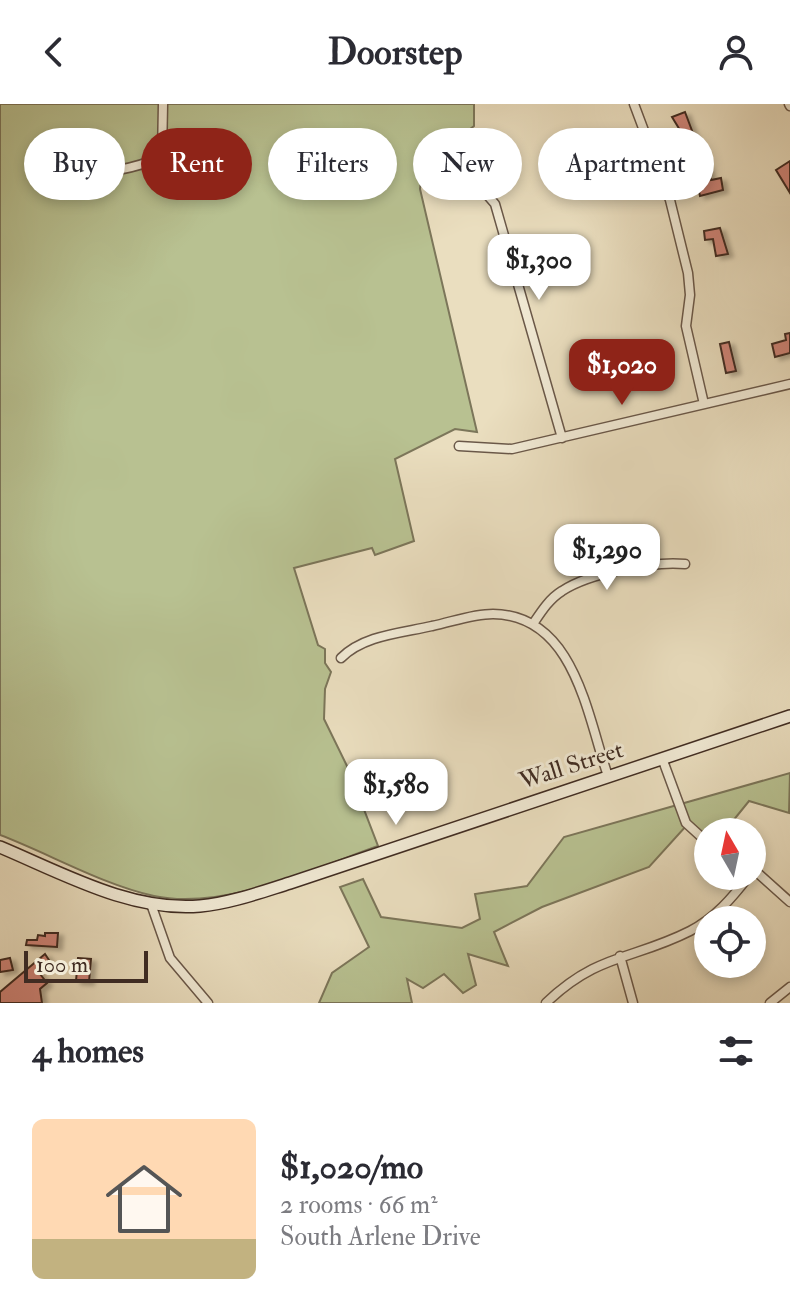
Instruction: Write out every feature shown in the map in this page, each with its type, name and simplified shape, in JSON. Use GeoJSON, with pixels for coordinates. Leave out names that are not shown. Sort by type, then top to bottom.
{"type":"FeatureCollection","features":[{"type":"Feature","properties":{"kind":"street"},"geometry":{"type":"LineString","coordinates":[[125,167],[149,163],[162,156],[163,104]]}},
{"type":"Feature","properties":{"kind":"street"},"geometry":{"type":"LineString","coordinates":[[634,104],[670,200],[688,273],[690,295],[686,326],[704,404]]}},
{"type":"Feature","properties":{"kind":"street"},"geometry":{"type":"LineString","coordinates":[[492,200],[562,438]]}},
{"type":"Feature","properties":{"kind":"street"},"geometry":{"type":"LineString","coordinates":[[459,446],[507,450],[790,384]]}},
{"type":"Feature","properties":{"kind":"street"},"geometry":{"type":"LineString","coordinates":[[533,624],[548,603],[576,583],[658,563],[685,564]]}},
{"type":"Feature","properties":{"kind":"street"},"geometry":{"type":"LineString","coordinates":[[341,658],[363,642],[480,615],[503,615],[533,624],[549,637],[569,662],[608,776]]}},
{"type":"Feature","properties":{"kind":"street","name":"Wall Street"},"geometry":{"type":"LineString","coordinates":[[0,847],[83,881],[151,904],[200,906],[246,897],[790,716]]}},
{"type":"Feature","properties":{"kind":"street"},"geometry":{"type":"LineString","coordinates":[[662,758],[686,823],[694,830]]}},
{"type":"Feature","properties":{"kind":"street"},"geometry":{"type":"LineString","coordinates":[[766,882],[790,902]]}},
{"type":"Feature","properties":{"kind":"street"},"geometry":{"type":"LineString","coordinates":[[546,1003],[576,977],[620,956],[675,938],[702,924],[737,890]]}},
{"type":"Feature","properties":{"kind":"street"},"geometry":{"type":"LineString","coordinates":[[151,904],[170,958],[208,1003]]}},
{"type":"Feature","properties":{"kind":"street"},"geometry":{"type":"LineString","coordinates":[[620,956],[633,1003]]}},
{"type":"Feature","properties":{"kind":"street"},"geometry":{"type":"LineString","coordinates":[[770,1003],[790,987]]}},
{"type":"Feature","properties":{"kind":"green space"},"geometry":{"type":"Polygon","coordinates":[[[0,104],[474,104],[471,128],[413,128],[413,200],[423,200],[477,432],[455,429],[395,459],[414,541],[375,555],[372,548],[294,568],[318,645],[325,649],[325,663],[331,672],[325,689],[324,719],[348,768],[378,846],[268,885],[209,898],[181,899],[134,891],[0,835],[0,104]]]}},
{"type":"Feature","properties":{"kind":"green space"},"geometry":{"type":"Polygon","coordinates":[[[790,773],[789,813],[749,801],[735,818],[694,818],[694,830],[686,826],[649,867],[542,907],[494,932],[508,966],[468,954],[476,985],[463,993],[444,974],[423,988],[407,979],[412,1003],[319,1003],[332,973],[369,947],[340,887],[363,879],[381,917],[462,928],[480,919],[475,894],[527,886],[564,837],[790,773]]]}},
{"type":"Feature","properties":{"kind":"building"},"geometry":{"type":"Polygon","coordinates":[[[685,112],[691,128],[679,128],[672,117],[685,112]]]}},
{"type":"Feature","properties":{"kind":"building"},"geometry":{"type":"Polygon","coordinates":[[[790,161],[790,193],[776,170],[790,161]]]}},
{"type":"Feature","properties":{"kind":"building"},"geometry":{"type":"Polygon","coordinates":[[[721,178],[723,190],[714,192],[714,179],[721,178]]]}},
{"type":"Feature","properties":{"kind":"building"},"geometry":{"type":"Polygon","coordinates":[[[720,228],[728,254],[716,256],[713,239],[705,240],[704,231],[720,228]]]}},
{"type":"Feature","properties":{"kind":"building"},"geometry":{"type":"Polygon","coordinates":[[[790,333],[790,353],[775,357],[772,344],[786,340],[785,334],[790,333]]]}},
{"type":"Feature","properties":{"kind":"building"},"geometry":{"type":"Polygon","coordinates":[[[729,342],[736,371],[726,373],[720,344],[729,342]]]}},
{"type":"Feature","properties":{"kind":"building"},"geometry":{"type":"Polygon","coordinates":[[[45,933],[58,933],[57,947],[26,945],[27,940],[37,940],[38,935],[45,936],[45,933]]]}},
{"type":"Feature","properties":{"kind":"building"},"geometry":{"type":"Polygon","coordinates":[[[45,954],[49,960],[37,970],[47,983],[40,989],[42,1003],[0,1003],[0,992],[45,954]]]}},
{"type":"Feature","properties":{"kind":"building"},"geometry":{"type":"Polygon","coordinates":[[[10,958],[13,970],[0,972],[0,960],[10,958]]]}},
{"type":"Feature","properties":{"kind":"building"},"geometry":{"type":"Polygon","coordinates":[[[78,958],[91,959],[89,982],[76,981],[78,958]]]}}]}
